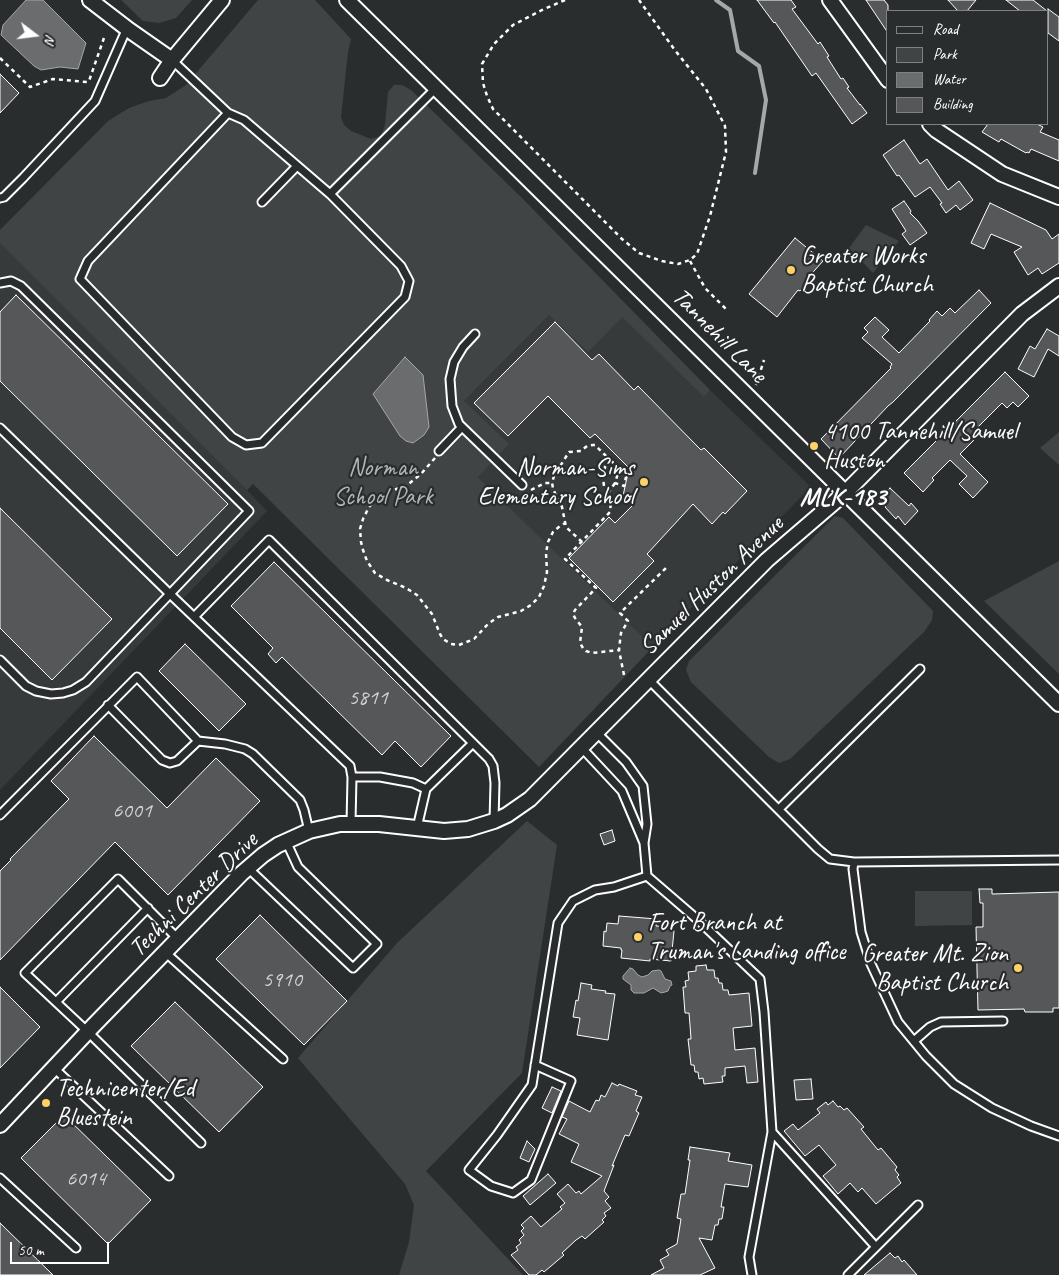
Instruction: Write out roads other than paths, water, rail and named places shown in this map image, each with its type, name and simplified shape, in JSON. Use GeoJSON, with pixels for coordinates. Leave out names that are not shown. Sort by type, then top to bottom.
{"type":"FeatureCollection","features":[{"type":"Feature","properties":{"kind":"street"},"geometry":{"type":"LineString","coordinates":[[90,0],[172,60]]}},
{"type":"Feature","properties":{"kind":"street"},"geometry":{"type":"LineString","coordinates":[[160,78],[172,60],[222,0]]}},
{"type":"Feature","properties":{"kind":"street","name":"Tannehill Lane"},"geometry":{"type":"LineString","coordinates":[[347,0],[1059,704]]}},
{"type":"Feature","properties":{"kind":"street"},"geometry":{"type":"LineString","coordinates":[[830,0],[886,77]]}},
{"type":"Feature","properties":{"kind":"street"},"geometry":{"type":"LineString","coordinates":[[931,125],[1002,174],[1059,196]]}},
{"type":"Feature","properties":{"kind":"street","name":"Samuel Huston Avenue"},"geometry":{"type":"LineString","coordinates":[[530,799],[767,560],[846,493],[1022,314],[1059,286]]}},
{"type":"Feature","properties":{"kind":"street","name":"Techni Center Drive"},"geometry":{"type":"LineString","coordinates":[[0,1125],[178,938],[263,854],[309,831],[351,823],[444,831],[459,830],[494,821],[507,815],[530,799]]}},
{"type":"Feature","properties":{"kind":"lane"},"geometry":{"type":"LineString","coordinates":[[0,198],[4,197],[23,178],[95,101],[126,28]]}},
{"type":"Feature","properties":{"kind":"lane"},"geometry":{"type":"LineString","coordinates":[[172,60],[228,112],[244,120],[330,194],[401,266],[410,281],[405,297],[262,443],[246,445],[232,436],[80,279],[88,261],[228,112]]}},
{"type":"Feature","properties":{"kind":"lane"},"geometry":{"type":"LineString","coordinates":[[330,194],[436,88]]}},
{"type":"Feature","properties":{"kind":"lane"},"geometry":{"type":"LineString","coordinates":[[262,202],[298,166]]}},
{"type":"Feature","properties":{"kind":"lane"},"geometry":{"type":"LineString","coordinates":[[0,283],[11,282],[20,286],[249,511],[86,682],[73,690],[50,694],[36,692],[26,686],[0,660]]}},
{"type":"Feature","properties":{"kind":"lane"},"geometry":{"type":"LineString","coordinates":[[475,334],[463,347],[454,362],[450,379],[452,406],[459,424],[522,485]]}},
{"type":"Feature","properties":{"kind":"lane"},"geometry":{"type":"LineString","coordinates":[[439,451],[462,427]]}},
{"type":"Feature","properties":{"kind":"lane"},"geometry":{"type":"LineString","coordinates":[[0,428],[350,766],[352,777],[351,823]]}},
{"type":"Feature","properties":{"kind":"lane"},"geometry":{"type":"LineString","coordinates":[[194,617],[269,540],[489,758],[493,766],[495,783],[494,821]]}},
{"type":"Feature","properties":{"kind":"lane"},"geometry":{"type":"LineString","coordinates":[[779,809],[920,669]]}},
{"type":"Feature","properties":{"kind":"lane"},"geometry":{"type":"LineString","coordinates":[[0,815],[137,676],[198,741],[226,744],[245,749],[253,754],[300,800],[309,831]]}},
{"type":"Feature","properties":{"kind":"lane"},"geometry":{"type":"LineString","coordinates":[[648,679],[830,859],[854,862],[1059,860]]}},
{"type":"Feature","properties":{"kind":"lane"},"geometry":{"type":"LineString","coordinates":[[108,705],[162,760],[170,764],[177,761],[198,741]]}},
{"type":"Feature","properties":{"kind":"lane"},"geometry":{"type":"LineString","coordinates":[[595,732],[626,762],[643,786],[648,824],[644,843],[647,876],[698,920],[760,979],[772,1132],[749,1258],[752,1275]]}},
{"type":"Feature","properties":{"kind":"lane"},"geometry":{"type":"LineString","coordinates":[[417,828],[426,789],[473,743]]}},
{"type":"Feature","properties":{"kind":"lane"},"geometry":{"type":"LineString","coordinates":[[580,747],[622,791],[644,843]]}},
{"type":"Feature","properties":{"kind":"lane"},"geometry":{"type":"LineString","coordinates":[[352,777],[380,777],[413,783],[426,789]]}},
{"type":"Feature","properties":{"kind":"lane"},"geometry":{"type":"LineString","coordinates":[[248,868],[353,968],[377,944],[298,867],[286,841]]}},
{"type":"Feature","properties":{"kind":"lane"},"geometry":{"type":"LineString","coordinates":[[854,862],[853,869],[861,932],[871,964],[898,1022],[926,1056],[954,1084],[992,1108],[1031,1126],[1059,1136]]}},
{"type":"Feature","properties":{"kind":"lane"},"geometry":{"type":"LineString","coordinates":[[535,1065],[571,1081],[531,1180],[513,1193],[491,1186],[469,1170],[497,1135],[532,1085],[535,1065],[558,923],[572,901],[595,890],[614,887],[647,876]]}},
{"type":"Feature","properties":{"kind":"lane"},"geometry":{"type":"LineString","coordinates":[[178,938],[118,879],[25,973],[201,1143]]}},
{"type":"Feature","properties":{"kind":"lane"},"geometry":{"type":"LineString","coordinates":[[56,1002],[148,908]]}},
{"type":"Feature","properties":{"kind":"lane"},"geometry":{"type":"LineString","coordinates":[[165,952],[283,1059]]}},
{"type":"Feature","properties":{"kind":"lane"},"geometry":{"type":"LineString","coordinates":[[914,1042],[930,1027],[941,1022],[1003,1021]]}},
{"type":"Feature","properties":{"kind":"lane"},"geometry":{"type":"LineString","coordinates":[[54,1068],[169,1176]]}},
{"type":"Feature","properties":{"kind":"lane"},"geometry":{"type":"LineString","coordinates":[[772,1132],[876,1247]]}},
{"type":"Feature","properties":{"kind":"lane"},"geometry":{"type":"LineString","coordinates":[[0,1178],[76,1248]]}},
{"type":"Feature","properties":{"kind":"lane"},"geometry":{"type":"LineString","coordinates":[[848,1275],[918,1205]]}},
{"type":"Feature","properties":{"kind":"water"},"geometry":{"type":"Polygon","coordinates":[[[26,0],[43,0],[86,43],[78,69],[60,67],[41,70],[34,66],[1,35],[3,25],[26,0]]]}},
{"type":"Feature","properties":{"kind":"water"},"geometry":{"type":"Polygon","coordinates":[[[405,357],[423,375],[429,427],[424,435],[413,443],[406,441],[400,436],[373,394],[405,357]]]}},
{"type":"Feature","properties":{"kind":"water"},"geometry":{"type":"Polygon","coordinates":[[[630,968],[642,977],[652,971],[659,970],[665,979],[671,981],[672,985],[668,991],[661,993],[653,988],[644,993],[634,993],[631,990],[631,985],[623,979],[623,976],[630,968]]]}},
{"type":"Feature","properties":{"kind":"waterway"},"geometry":{"type":"LineString","coordinates":[[716,0],[730,10],[738,51],[759,66],[766,100],[755,173]]}},
{"type":"Feature","properties":{"kind":"place","name":"Greater Works Baptist Church"},"geometry":{"type":"Point","coordinates":[791,270]}},
{"type":"Feature","properties":{"kind":"place","name":"4100 Tannehill/Samuel Huston"},"geometry":{"type":"Point","coordinates":[814,446]}},
{"type":"Feature","properties":{"kind":"place","name":"Norman-Sims Elementary School"},"geometry":{"type":"Point","coordinates":[644,482]}},
{"type":"Feature","properties":{"kind":"place","name":"Fort Branch at Truman's Landing office"},"geometry":{"type":"Point","coordinates":[638,937]}},
{"type":"Feature","properties":{"kind":"place","name":"Greater Mt. Zion Baptist Church"},"geometry":{"type":"Point","coordinates":[1018,968]}},
{"type":"Feature","properties":{"kind":"place","name":"Technicenter/Ed Bluestein"},"geometry":{"type":"Point","coordinates":[46,1103]}},
{"type":"Feature","properties":{"kind":"district","name":"MLK-183"},"geometry":{"type":"Point","coordinates":[843,498]}},
{"type":"Feature","properties":{"kind":"park label","name":"Norman School Park"},"geometry":{"type":"Point","coordinates":[383,482]}}]}
